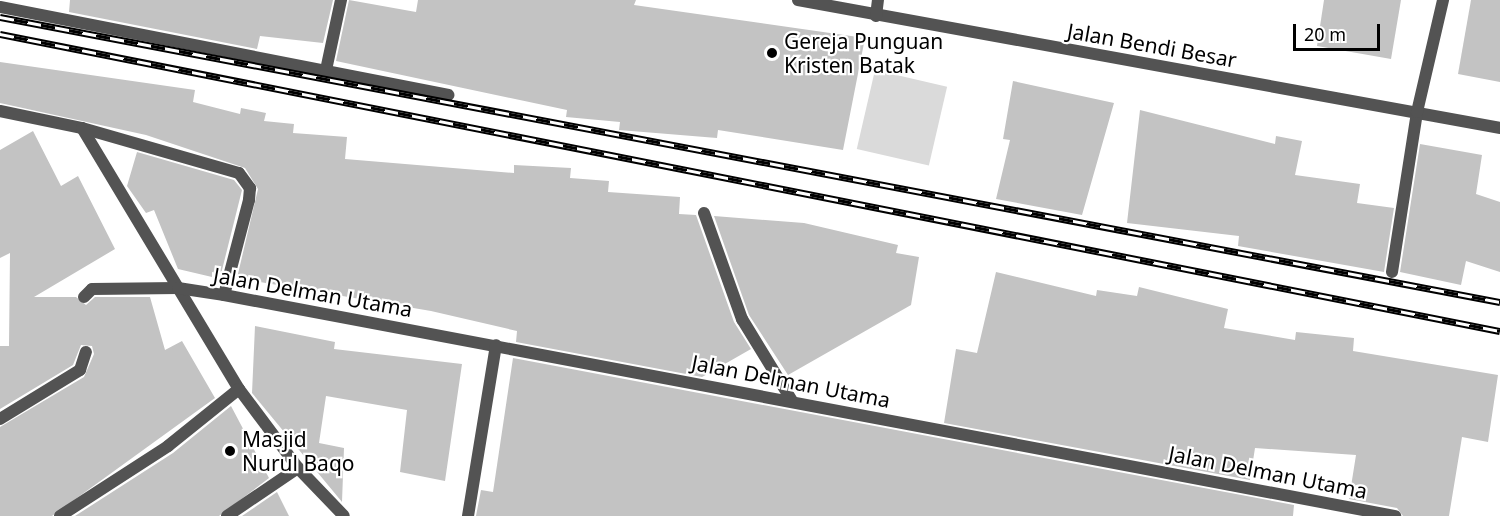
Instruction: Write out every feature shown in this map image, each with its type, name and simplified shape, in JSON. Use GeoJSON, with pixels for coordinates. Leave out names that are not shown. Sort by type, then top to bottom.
{"type":"FeatureCollection","features":[{"type":"Feature","properties":{"kind":"street"},"geometry":{"type":"LineString","coordinates":[[326,70],[341,0]]}},
{"type":"Feature","properties":{"kind":"street","name":"Jalan Bendi Besar"},"geometry":{"type":"LineString","coordinates":[[798,0],[1500,128]]}},
{"type":"Feature","properties":{"kind":"street"},"geometry":{"type":"LineString","coordinates":[[876,16],[878,0]]}},
{"type":"Feature","properties":{"kind":"street"},"geometry":{"type":"LineString","coordinates":[[1392,272],[1417,112],[1443,0]]}},
{"type":"Feature","properties":{"kind":"street"},"geometry":{"type":"LineString","coordinates":[[0,7],[448,95]]}},
{"type":"Feature","properties":{"kind":"street"},"geometry":{"type":"LineString","coordinates":[[0,111],[82,128],[238,172],[246,180],[249,200],[224,295]]}},
{"type":"Feature","properties":{"kind":"street"},"geometry":{"type":"LineString","coordinates":[[82,128],[239,389],[298,468],[344,516]]}},
{"type":"Feature","properties":{"kind":"street"},"geometry":{"type":"LineString","coordinates":[[704,213],[742,319],[792,401]]}},
{"type":"Feature","properties":{"kind":"street","name":"Jalan Delman Utama"},"geometry":{"type":"LineString","coordinates":[[84,297],[92,289],[178,288],[224,295],[1395,516]]}},
{"type":"Feature","properties":{"kind":"street"},"geometry":{"type":"LineString","coordinates":[[468,516],[496,345]]}},
{"type":"Feature","properties":{"kind":"street"},"geometry":{"type":"LineString","coordinates":[[0,419],[80,370],[86,352]]}},
{"type":"Feature","properties":{"kind":"street"},"geometry":{"type":"LineString","coordinates":[[60,516],[168,446],[239,389]]}},
{"type":"Feature","properties":{"kind":"street"},"geometry":{"type":"LineString","coordinates":[[227,516],[298,468]]}},
{"type":"Feature","properties":{"kind":"shaded area"},"geometry":{"type":"Polygon","coordinates":[[[875,70],[947,87],[929,166],[857,149],[875,70]]]}},
{"type":"Feature","properties":{"kind":"building"},"geometry":{"type":"Polygon","coordinates":[[[70,0],[333,0],[323,43],[260,36],[257,49],[69,12],[70,0]]]}},
{"type":"Feature","properties":{"kind":"building"},"geometry":{"type":"Polygon","coordinates":[[[349,0],[416,12],[418,0],[636,0],[634,5],[865,38],[843,150],[718,130],[717,138],[619,130],[620,122],[566,117],[567,110],[336,61],[349,0]]]}},
{"type":"Feature","properties":{"kind":"building"},"geometry":{"type":"Polygon","coordinates":[[[1324,0],[1401,0],[1391,59],[1317,46],[1324,0]]]}},
{"type":"Feature","properties":{"kind":"building"},"geometry":{"type":"Polygon","coordinates":[[[1471,0],[1500,0],[1500,82],[1458,74],[1471,0]]]}},
{"type":"Feature","properties":{"kind":"building"},"geometry":{"type":"Polygon","coordinates":[[[0,62],[195,90],[193,102],[240,114],[241,108],[266,113],[264,121],[294,124],[293,133],[347,137],[345,159],[514,173],[514,165],[571,168],[570,178],[609,181],[608,192],[680,197],[679,214],[696,215],[734,322],[751,349],[702,377],[516,342],[517,331],[431,311],[237,278],[258,189],[245,168],[146,135],[0,103],[0,62]]]}},
{"type":"Feature","properties":{"kind":"building"},"geometry":{"type":"Polygon","coordinates":[[[1013,81],[1114,103],[1082,215],[996,199],[1010,140],[1003,139],[1013,81]]]}},
{"type":"Feature","properties":{"kind":"building"},"geometry":{"type":"Polygon","coordinates":[[[1140,110],[1275,144],[1276,136],[1302,141],[1295,175],[1360,184],[1357,203],[1394,208],[1384,272],[1238,246],[1239,236],[1127,223],[1140,110]]]}},
{"type":"Feature","properties":{"kind":"building"},"geometry":{"type":"Polygon","coordinates":[[[33,131],[61,186],[78,176],[115,249],[34,297],[76,297],[86,305],[95,297],[150,297],[165,350],[182,341],[215,398],[52,516],[0,516],[0,427],[84,377],[94,354],[92,346],[81,345],[73,365],[0,409],[0,346],[9,346],[10,253],[0,258],[0,150],[33,131]]]}},
{"type":"Feature","properties":{"kind":"building"},"geometry":{"type":"Polygon","coordinates":[[[1420,144],[1482,155],[1476,194],[1500,202],[1500,272],[1466,261],[1461,285],[1400,272],[1420,144]]]}},
{"type":"Feature","properties":{"kind":"building"},"geometry":{"type":"Polygon","coordinates":[[[137,152],[234,180],[242,190],[221,274],[212,272],[212,277],[178,269],[154,210],[146,213],[127,186],[137,152]]]}},
{"type":"Feature","properties":{"kind":"building"},"geometry":{"type":"Polygon","coordinates":[[[714,216],[804,223],[898,245],[896,253],[919,257],[911,305],[788,375],[749,315],[714,216]]]}},
{"type":"Feature","properties":{"kind":"building"},"geometry":{"type":"Polygon","coordinates":[[[996,272],[1096,296],[1097,290],[1137,296],[1139,287],[1228,309],[1224,328],[1295,340],[1296,332],[1354,338],[1353,351],[1498,375],[1488,442],[1462,437],[1449,516],[1403,516],[1397,508],[1349,499],[1356,455],[1255,448],[1250,480],[944,423],[956,349],[977,353],[996,272]]]}},
{"type":"Feature","properties":{"kind":"building"},"geometry":{"type":"Polygon","coordinates":[[[255,326],[335,342],[334,349],[462,364],[445,481],[400,472],[407,410],[326,396],[319,443],[344,448],[342,502],[252,393],[255,326]]]}},
{"type":"Feature","properties":{"kind":"building"},"geometry":{"type":"Polygon","coordinates":[[[513,358],[1294,505],[1293,516],[476,516],[481,490],[493,492],[513,358]]]}},
{"type":"Feature","properties":{"kind":"building"},"geometry":{"type":"Polygon","coordinates":[[[231,406],[269,478],[219,516],[75,516],[173,453],[231,406]]]}},
{"type":"Feature","properties":{"kind":"building"},"geometry":{"type":"Polygon","coordinates":[[[277,492],[289,516],[242,516],[277,492]]]}},
{"type":"Feature","properties":{"kind":"railway"},"geometry":{"type":"LineString","coordinates":[[0,17],[1500,302]]}},
{"type":"Feature","properties":{"kind":"railway"},"geometry":{"type":"LineString","coordinates":[[0,34],[1500,331]]}},
{"type":"Feature","properties":{"kind":"place","name":"Gereja Punguan Kristen Batak"},"geometry":{"type":"Point","coordinates":[772,53]}},
{"type":"Feature","properties":{"kind":"place","name":"Masjid Nurul Baqo"},"geometry":{"type":"Point","coordinates":[230,451]}}]}
